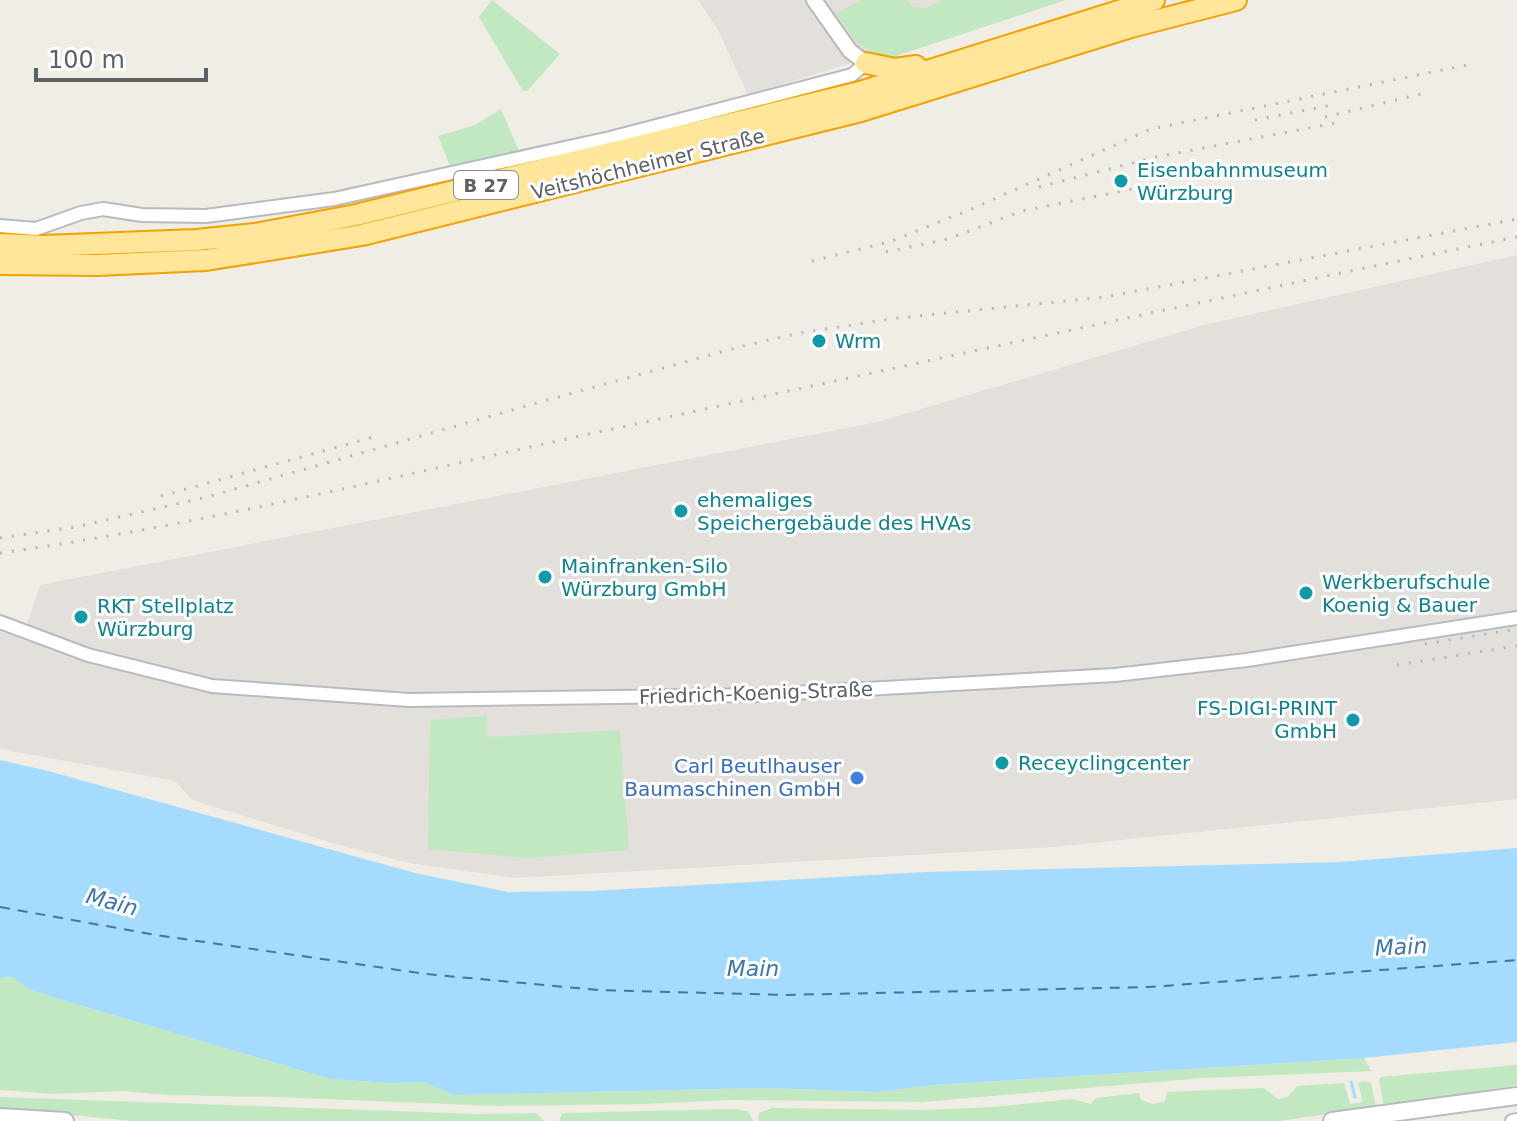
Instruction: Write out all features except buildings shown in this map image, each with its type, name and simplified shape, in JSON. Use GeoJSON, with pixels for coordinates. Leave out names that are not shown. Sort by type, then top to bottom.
{"type":"FeatureCollection","features":[{"type":"Feature","properties":{"kind":"highway","name":"Veitshöchheimer Straße"},"geometry":{"type":"LineString","coordinates":[[0,264],[66,266],[206,260],[362,235],[861,111],[936,88],[995,50],[1154,0]]}},
{"type":"Feature","properties":{"kind":"highway","name":"Veitshöchheimer Straße"},"geometry":{"type":"LineString","coordinates":[[0,244],[43,246],[196,240],[255,234],[342,218],[966,69],[1236,0]]}},
{"type":"Feature","properties":{"kind":"highway"},"geometry":{"type":"LineString","coordinates":[[866,63],[895,69],[911,68],[949,55],[966,69]]}},
{"type":"Feature","properties":{"kind":"main road"},"geometry":{"type":"LineString","coordinates":[[1332,1121],[1517,1096]]}},
{"type":"Feature","properties":{"kind":"main road"},"geometry":{"type":"LineString","coordinates":[[0,1117],[65,1121]]}},
{"type":"Feature","properties":{"kind":"street"},"geometry":{"type":"LineString","coordinates":[[814,0],[850,51],[866,63]]}},
{"type":"Feature","properties":{"kind":"street","name":"Veitshöchheimer Straße"},"geometry":{"type":"LineString","coordinates":[[0,226],[36,229],[81,213],[103,209],[142,215],[206,216],[334,199],[610,138],[852,75],[866,63]]}},
{"type":"Feature","properties":{"kind":"street","name":"Friedrich-Koenig-Straße"},"geometry":{"type":"LineString","coordinates":[[0,622],[88,655],[212,686],[409,700],[759,695],[1115,675],[1247,660],[1517,618]]}},
{"type":"Feature","properties":{"kind":"shaded area"},"geometry":{"type":"Polygon","coordinates":[[[698,0],[1054,0],[748,95],[718,30],[698,0]]]}},
{"type":"Feature","properties":{"kind":"shaded area"},"geometry":{"type":"Polygon","coordinates":[[[1517,255],[1517,799],[1053,847],[516,878],[409,863],[336,844],[192,800],[175,781],[0,749],[0,622],[25,630],[40,585],[878,422],[1204,325],[1517,255]]]}},
{"type":"Feature","properties":{"kind":"green space"},"geometry":{"type":"Polygon","coordinates":[[[492,0],[560,54],[527,91],[523,91],[479,17],[492,0]]]}},
{"type":"Feature","properties":{"kind":"green space"},"geometry":{"type":"Polygon","coordinates":[[[862,0],[907,0],[913,7],[927,8],[943,0],[1066,0],[887,59],[858,44],[835,14],[862,0]]]}},
{"type":"Feature","properties":{"kind":"green space"},"geometry":{"type":"Polygon","coordinates":[[[501,109],[519,151],[450,166],[438,136],[475,125],[501,109]]]}},
{"type":"Feature","properties":{"kind":"green space"},"geometry":{"type":"Polygon","coordinates":[[[487,716],[487,737],[620,730],[629,850],[528,858],[428,849],[430,720],[487,716]]]}},
{"type":"Feature","properties":{"kind":"green space"},"geometry":{"type":"Polygon","coordinates":[[[13,977],[27,988],[52,997],[330,1079],[424,1082],[454,1095],[765,1088],[876,1092],[934,1085],[1364,1058],[1371,1071],[1203,1078],[921,1102],[729,1100],[496,1106],[125,1091],[54,1094],[0,1090],[0,978],[13,977]]]}},
{"type":"Feature","properties":{"kind":"green space"},"geometry":{"type":"Polygon","coordinates":[[[1517,1065],[1517,1085],[1384,1107],[1381,1077],[1517,1065]]]}},
{"type":"Feature","properties":{"kind":"green space"},"geometry":{"type":"Polygon","coordinates":[[[1344,1083],[1350,1104],[1363,1102],[1358,1083],[1371,1083],[1376,1107],[1279,1121],[758,1121],[759,1113],[772,1108],[924,1110],[1073,1099],[1090,1104],[1096,1098],[1139,1093],[1141,1100],[1153,1104],[1165,1101],[1167,1092],[1263,1088],[1278,1099],[1288,1097],[1297,1086],[1344,1083]]]}},
{"type":"Feature","properties":{"kind":"green space"},"geometry":{"type":"Polygon","coordinates":[[[0,1097],[478,1114],[537,1113],[544,1121],[132,1121],[0,1108],[0,1097]]]}},
{"type":"Feature","properties":{"kind":"green space"},"geometry":{"type":"Polygon","coordinates":[[[748,1111],[753,1121],[559,1121],[562,1113],[748,1111]]]}},
{"type":"Feature","properties":{"kind":"water","name":"Main"},"geometry":{"type":"Polygon","coordinates":[[[0,760],[415,873],[508,892],[591,891],[926,872],[1340,862],[1517,848],[1517,1042],[1364,1058],[934,1085],[876,1092],[765,1088],[454,1095],[424,1082],[330,1079],[52,997],[27,988],[13,977],[0,978],[0,760]]]}},
{"type":"Feature","properties":{"kind":"waterway"},"geometry":{"type":"LineString","coordinates":[[1351,1082],[1355,1097]]}},
{"type":"Feature","properties":{"kind":"ferry route"},"geometry":{"type":"LineString","coordinates":[[0,907],[156,935],[426,974],[598,990],[785,995],[1149,987],[1517,960]]}},
{"type":"Feature","properties":{"kind":"railway"},"geometry":{"type":"LineString","coordinates":[[812,261],[889,242],[974,208],[1151,129],[1472,64]]}},
{"type":"Feature","properties":{"kind":"railway"},"geometry":{"type":"LineString","coordinates":[[1325,117],[1421,94]]}},
{"type":"Feature","properties":{"kind":"railway"},"geometry":{"type":"LineString","coordinates":[[1255,120],[1337,104]]}},
{"type":"Feature","properties":{"kind":"railway"},"geometry":{"type":"LineString","coordinates":[[1039,187],[1156,157],[1341,122]]}},
{"type":"Feature","properties":{"kind":"railway"},"geometry":{"type":"LineString","coordinates":[[886,252],[948,239],[1022,211],[1153,185]]}},
{"type":"Feature","properties":{"kind":"railway"},"geometry":{"type":"LineString","coordinates":[[0,538],[75,527],[207,497],[544,401],[799,333],[898,318],[1105,297],[1517,219]]}},
{"type":"Feature","properties":{"kind":"railway"},"geometry":{"type":"LineString","coordinates":[[0,553],[146,529],[291,500],[1048,335],[1517,237]]}},
{"type":"Feature","properties":{"kind":"railway"},"geometry":{"type":"LineString","coordinates":[[161,496],[377,436]]}},
{"type":"Feature","properties":{"kind":"railway"},"geometry":{"type":"LineString","coordinates":[[1425,644],[1517,629]]}},
{"type":"Feature","properties":{"kind":"railway"},"geometry":{"type":"LineString","coordinates":[[1397,665],[1517,646]]}},
{"type":"Feature","properties":{"kind":"place","name":"Eisenbahnmuseum Würzburg"},"geometry":{"type":"Point","coordinates":[1121,181]}},
{"type":"Feature","properties":{"kind":"place","name":"Wrm"},"geometry":{"type":"Point","coordinates":[819,341]}},
{"type":"Feature","properties":{"kind":"place","name":"ehemaliges Speichergebäude des HVAs"},"geometry":{"type":"Point","coordinates":[681,511]}},
{"type":"Feature","properties":{"kind":"place","name":"Mainfranken-Silo Würzburg GmbH"},"geometry":{"type":"Point","coordinates":[545,577]}},
{"type":"Feature","properties":{"kind":"place","name":"Werkberufschule Koenig & Bauer"},"geometry":{"type":"Point","coordinates":[1306,593]}},
{"type":"Feature","properties":{"kind":"place","name":"RKT Stellplatz Würzburg"},"geometry":{"type":"Point","coordinates":[81,617]}},
{"type":"Feature","properties":{"kind":"place","name":"FS-DIGI-PRINT GmbH"},"geometry":{"type":"Point","coordinates":[1353,720]}},
{"type":"Feature","properties":{"kind":"place","name":"Receyclingcenter"},"geometry":{"type":"Point","coordinates":[1002,763]}},
{"type":"Feature","properties":{"kind":"place","name":"Carl Beutlhauser Baumaschinen GmbH"},"geometry":{"type":"Point","coordinates":[857,778]}}]}
